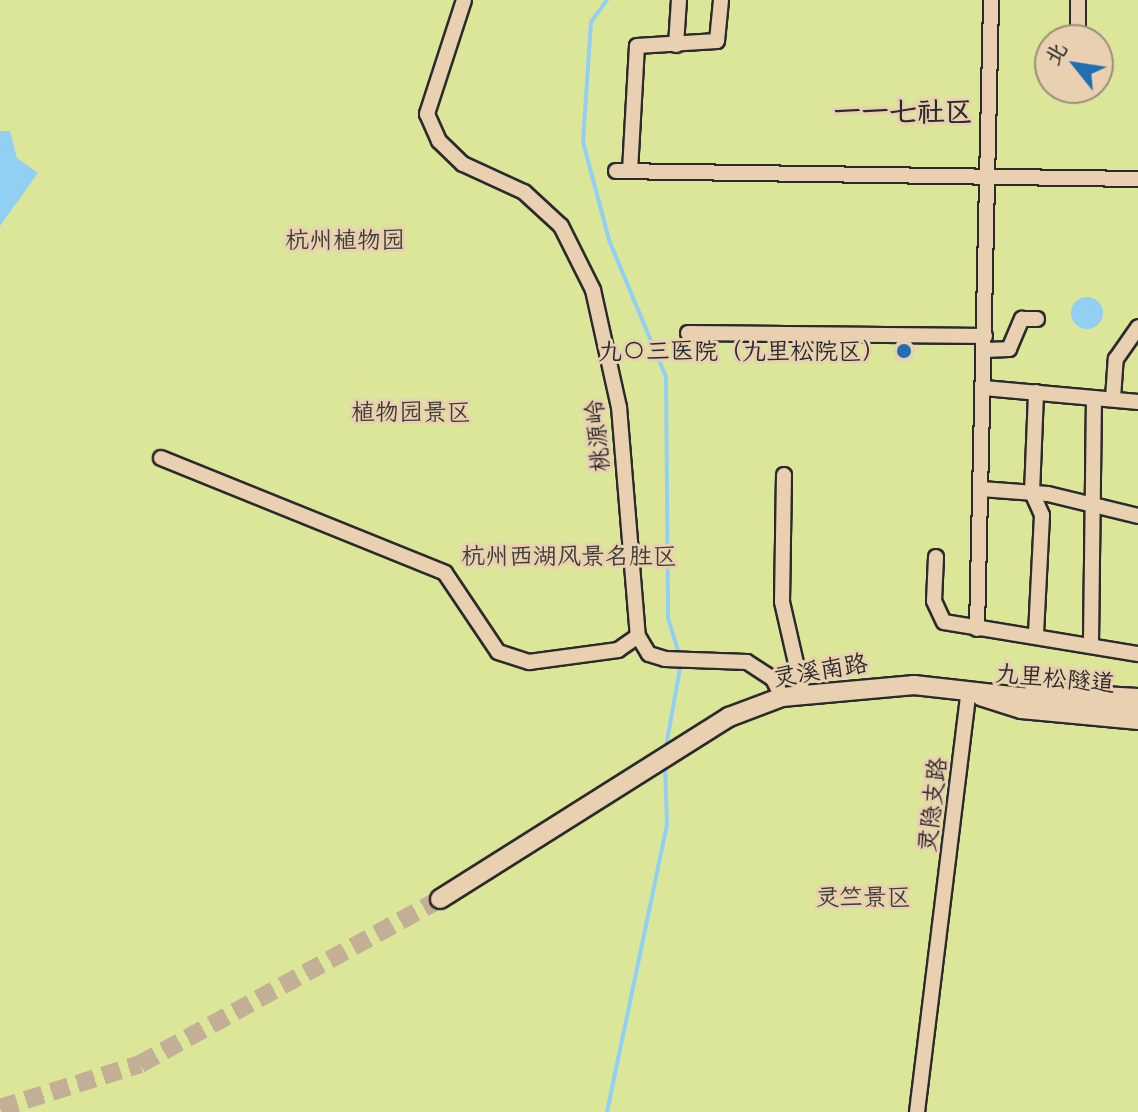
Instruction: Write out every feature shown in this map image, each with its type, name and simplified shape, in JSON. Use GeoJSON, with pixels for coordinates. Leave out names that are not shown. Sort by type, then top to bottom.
{"type":"FeatureCollection","features":[{"type":"Feature","properties":{"kind":"main road","name":"灵溪南路"},"geometry":{"type":"LineString","coordinates":[[440,899],[729,717],[782,697],[883,684],[968,694]]}},
{"type":"Feature","properties":{"kind":"main road","name":"九里松隧道"},"geometry":{"type":"LineString","coordinates":[[968,694],[1138,710]]}},
{"type":"Feature","properties":{"kind":"street","name":"桃源岭"},"geometry":{"type":"LineString","coordinates":[[464,0],[427,114],[439,141],[463,164],[524,192],[561,226],[593,290],[619,407],[638,636]]}},
{"type":"Feature","properties":{"kind":"street"},"geometry":{"type":"LineString","coordinates":[[676,45],[679,0]]}},
{"type":"Feature","properties":{"kind":"street"},"geometry":{"type":"LineString","coordinates":[[721,0],[717,41],[637,46],[623,171],[989,182],[1138,179]]}},
{"type":"Feature","properties":{"kind":"street"},"geometry":{"type":"LineString","coordinates":[[977,629],[991,0]]}},
{"type":"Feature","properties":{"kind":"street"},"geometry":{"type":"LineString","coordinates":[[1078,0],[1078,24]]}},
{"type":"Feature","properties":{"kind":"street"},"geometry":{"type":"LineString","coordinates":[[688,333],[985,343],[1009,349],[1022,319],[1037,319]]}},
{"type":"Feature","properties":{"kind":"street"},"geometry":{"type":"LineString","coordinates":[[1113,398],[1116,359],[1138,327]]}},
{"type":"Feature","properties":{"kind":"street"},"geometry":{"type":"LineString","coordinates":[[984,388],[1138,402]]}},
{"type":"Feature","properties":{"kind":"street"},"geometry":{"type":"LineString","coordinates":[[1032,493],[1036,392]]}},
{"type":"Feature","properties":{"kind":"street"},"geometry":{"type":"LineString","coordinates":[[1091,642],[1094,398]]}},
{"type":"Feature","properties":{"kind":"street"},"geometry":{"type":"LineString","coordinates":[[161,458],[445,573],[498,652],[529,662],[618,650],[638,636],[649,654],[670,659],[747,662],[773,679],[782,697]]}},
{"type":"Feature","properties":{"kind":"street"},"geometry":{"type":"LineString","coordinates":[[784,475],[782,602],[803,694]]}},
{"type":"Feature","properties":{"kind":"street"},"geometry":{"type":"LineString","coordinates":[[981,489],[1032,493],[1138,516]]}},
{"type":"Feature","properties":{"kind":"street"},"geometry":{"type":"LineString","coordinates":[[1032,493],[1042,502],[1036,634]]}},
{"type":"Feature","properties":{"kind":"street"},"geometry":{"type":"LineString","coordinates":[[936,557],[939,615],[977,629],[1091,642],[1138,654]]}},
{"type":"Feature","properties":{"kind":"street"},"geometry":{"type":"LineString","coordinates":[[968,694],[1138,696]]}},
{"type":"Feature","properties":{"kind":"street"},"geometry":{"type":"LineString","coordinates":[[968,694],[1021,711],[1138,722]]}},
{"type":"Feature","properties":{"kind":"street","name":"灵隐支路"},"geometry":{"type":"LineString","coordinates":[[917,1112],[968,694]]}},
{"type":"Feature","properties":{"kind":"green space","name":"植物园景区"},"geometry":{"type":"Polygon","coordinates":[[[0,0],[1138,0],[1138,1112],[0,1112],[0,0]]]}},
{"type":"Feature","properties":{"kind":"water"},"geometry":{"type":"Polygon","coordinates":[[[0,131],[10,131],[17,158],[38,173],[0,226],[0,131]]]}},
{"type":"Feature","properties":{"kind":"water"},"geometry":{"type":"Polygon","coordinates":[[[1087,297],[1098,302],[1103,313],[1098,324],[1087,329],[1076,324],[1071,313],[1076,302],[1087,297]]]}},
{"type":"Feature","properties":{"kind":"waterway"},"geometry":{"type":"LineString","coordinates":[[607,0],[591,22],[583,142],[609,240],[666,377],[668,618],[679,654]]}},
{"type":"Feature","properties":{"kind":"waterway"},"geometry":{"type":"LineString","coordinates":[[665,752],[681,663]]}},
{"type":"Feature","properties":{"kind":"waterway"},"geometry":{"type":"LineString","coordinates":[[607,1112],[667,825],[665,765]]}},
{"type":"Feature","properties":{"kind":"tunnel"},"geometry":{"type":"LineString","coordinates":[[0,1108],[140,1064],[440,899]]}},
{"type":"Feature","properties":{"kind":"place","name":"九〇三医院（九里松院区）"},"geometry":{"type":"Point","coordinates":[904,351]}},
{"type":"Feature","properties":{"kind":"district","name":"一一七社区"},"geometry":{"type":"Point","coordinates":[903,111]}},
{"type":"Feature","properties":{"kind":"park label","name":"杭州植物园"},"geometry":{"type":"Point","coordinates":[345,240]}},
{"type":"Feature","properties":{"kind":"park label","name":"杭州西湖风景名胜区"},"geometry":{"type":"Point","coordinates":[569,556]}},
{"type":"Feature","properties":{"kind":"park label","name":"灵竺景区"},"geometry":{"type":"Point","coordinates":[863,897]}}]}
